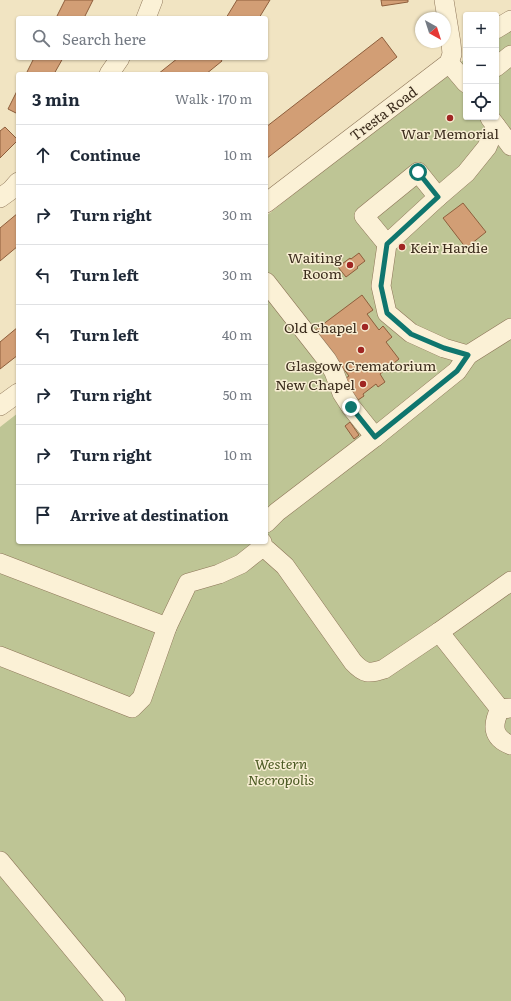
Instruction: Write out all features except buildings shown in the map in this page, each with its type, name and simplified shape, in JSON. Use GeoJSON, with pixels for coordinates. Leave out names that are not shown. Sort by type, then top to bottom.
{"type":"FeatureCollection","features":[{"type":"Feature","properties":{"kind":"street"},"geometry":{"type":"LineString","coordinates":[[147,16],[153,0]]}},
{"type":"Feature","properties":{"kind":"street"},"geometry":{"type":"LineString","coordinates":[[444,0],[452,54],[455,57],[463,77]]}},
{"type":"Feature","properties":{"kind":"street"},"geometry":{"type":"LineString","coordinates":[[499,27],[511,20]]}},
{"type":"Feature","properties":{"kind":"street"},"geometry":{"type":"LineString","coordinates":[[499,65],[511,55]]}},
{"type":"Feature","properties":{"kind":"street","name":"Tresta Road"},"geometry":{"type":"LineString","coordinates":[[268,201],[455,57]]}},
{"type":"Feature","properties":{"kind":"street"},"geometry":{"type":"LineString","coordinates":[[110,72],[119,60]]}},
{"type":"Feature","properties":{"kind":"street"},"geometry":{"type":"LineString","coordinates":[[493,122],[511,146]]}},
{"type":"Feature","properties":{"kind":"street"},"geometry":{"type":"LineString","coordinates":[[468,355],[444,348],[411,334],[387,313],[381,286],[387,244],[466,173],[488,147],[493,122]]}},
{"type":"Feature","properties":{"kind":"street"},"geometry":{"type":"LineString","coordinates":[[387,244],[364,216],[418,172],[438,197]]}},
{"type":"Feature","properties":{"kind":"street"},"geometry":{"type":"LineString","coordinates":[[0,198],[16,184]]}},
{"type":"Feature","properties":{"kind":"street"},"geometry":{"type":"LineString","coordinates":[[268,285],[327,360],[334,372],[342,393],[351,407],[375,437]]}},
{"type":"Feature","properties":{"kind":"street"},"geometry":{"type":"LineString","coordinates":[[268,521],[277,512],[375,437],[457,371],[468,355],[511,328]]}},
{"type":"Feature","properties":{"kind":"street"},"geometry":{"type":"LineString","coordinates":[[0,406],[16,394]]}},
{"type":"Feature","properties":{"kind":"street"},"geometry":{"type":"LineString","coordinates":[[0,656],[132,708],[142,698],[166,627],[188,583],[219,574],[240,564],[261,545],[285,566],[353,662],[359,669],[367,672],[374,673],[384,669],[511,581]]}},
{"type":"Feature","properties":{"kind":"street"},"geometry":{"type":"LineString","coordinates":[[0,563],[166,627]]}},
{"type":"Feature","properties":{"kind":"street"},"geometry":{"type":"LineString","coordinates":[[439,632],[506,708],[495,722],[495,729],[497,735],[502,741],[511,745]]}},
{"type":"Feature","properties":{"kind":"street"},"geometry":{"type":"LineString","coordinates":[[0,861],[116,1001]]}},
{"type":"Feature","properties":{"kind":"green space","name":"Western Necropolis"},"geometry":{"type":"Polygon","coordinates":[[[511,22],[511,1001],[0,1001],[0,427],[16,415],[16,544],[268,544],[268,214],[463,60],[463,120],[499,120],[499,32],[511,22]]]}},
{"type":"Feature","properties":{"kind":"place","name":"War Memorial"},"geometry":{"type":"Point","coordinates":[450,118]}},
{"type":"Feature","properties":{"kind":"place","name":"Keir Hardie"},"geometry":{"type":"Point","coordinates":[402,247]}},
{"type":"Feature","properties":{"kind":"place","name":"Waiting Room"},"geometry":{"type":"Point","coordinates":[350,265]}},
{"type":"Feature","properties":{"kind":"place","name":"Old Chapel"},"geometry":{"type":"Point","coordinates":[365,327]}},
{"type":"Feature","properties":{"kind":"place","name":"Glasgow Crematorium"},"geometry":{"type":"Point","coordinates":[361,350]}},
{"type":"Feature","properties":{"kind":"place","name":"New Chapel"},"geometry":{"type":"Point","coordinates":[363,384]}},
{"type":"Feature","properties":{"kind":"route"},"geometry":{"type":"LineString","coordinates":[[351,407],[375,437],[457,371],[468,355],[444,348],[411,334],[387,313],[381,286],[387,244],[438,197],[418,172]]}}]}
